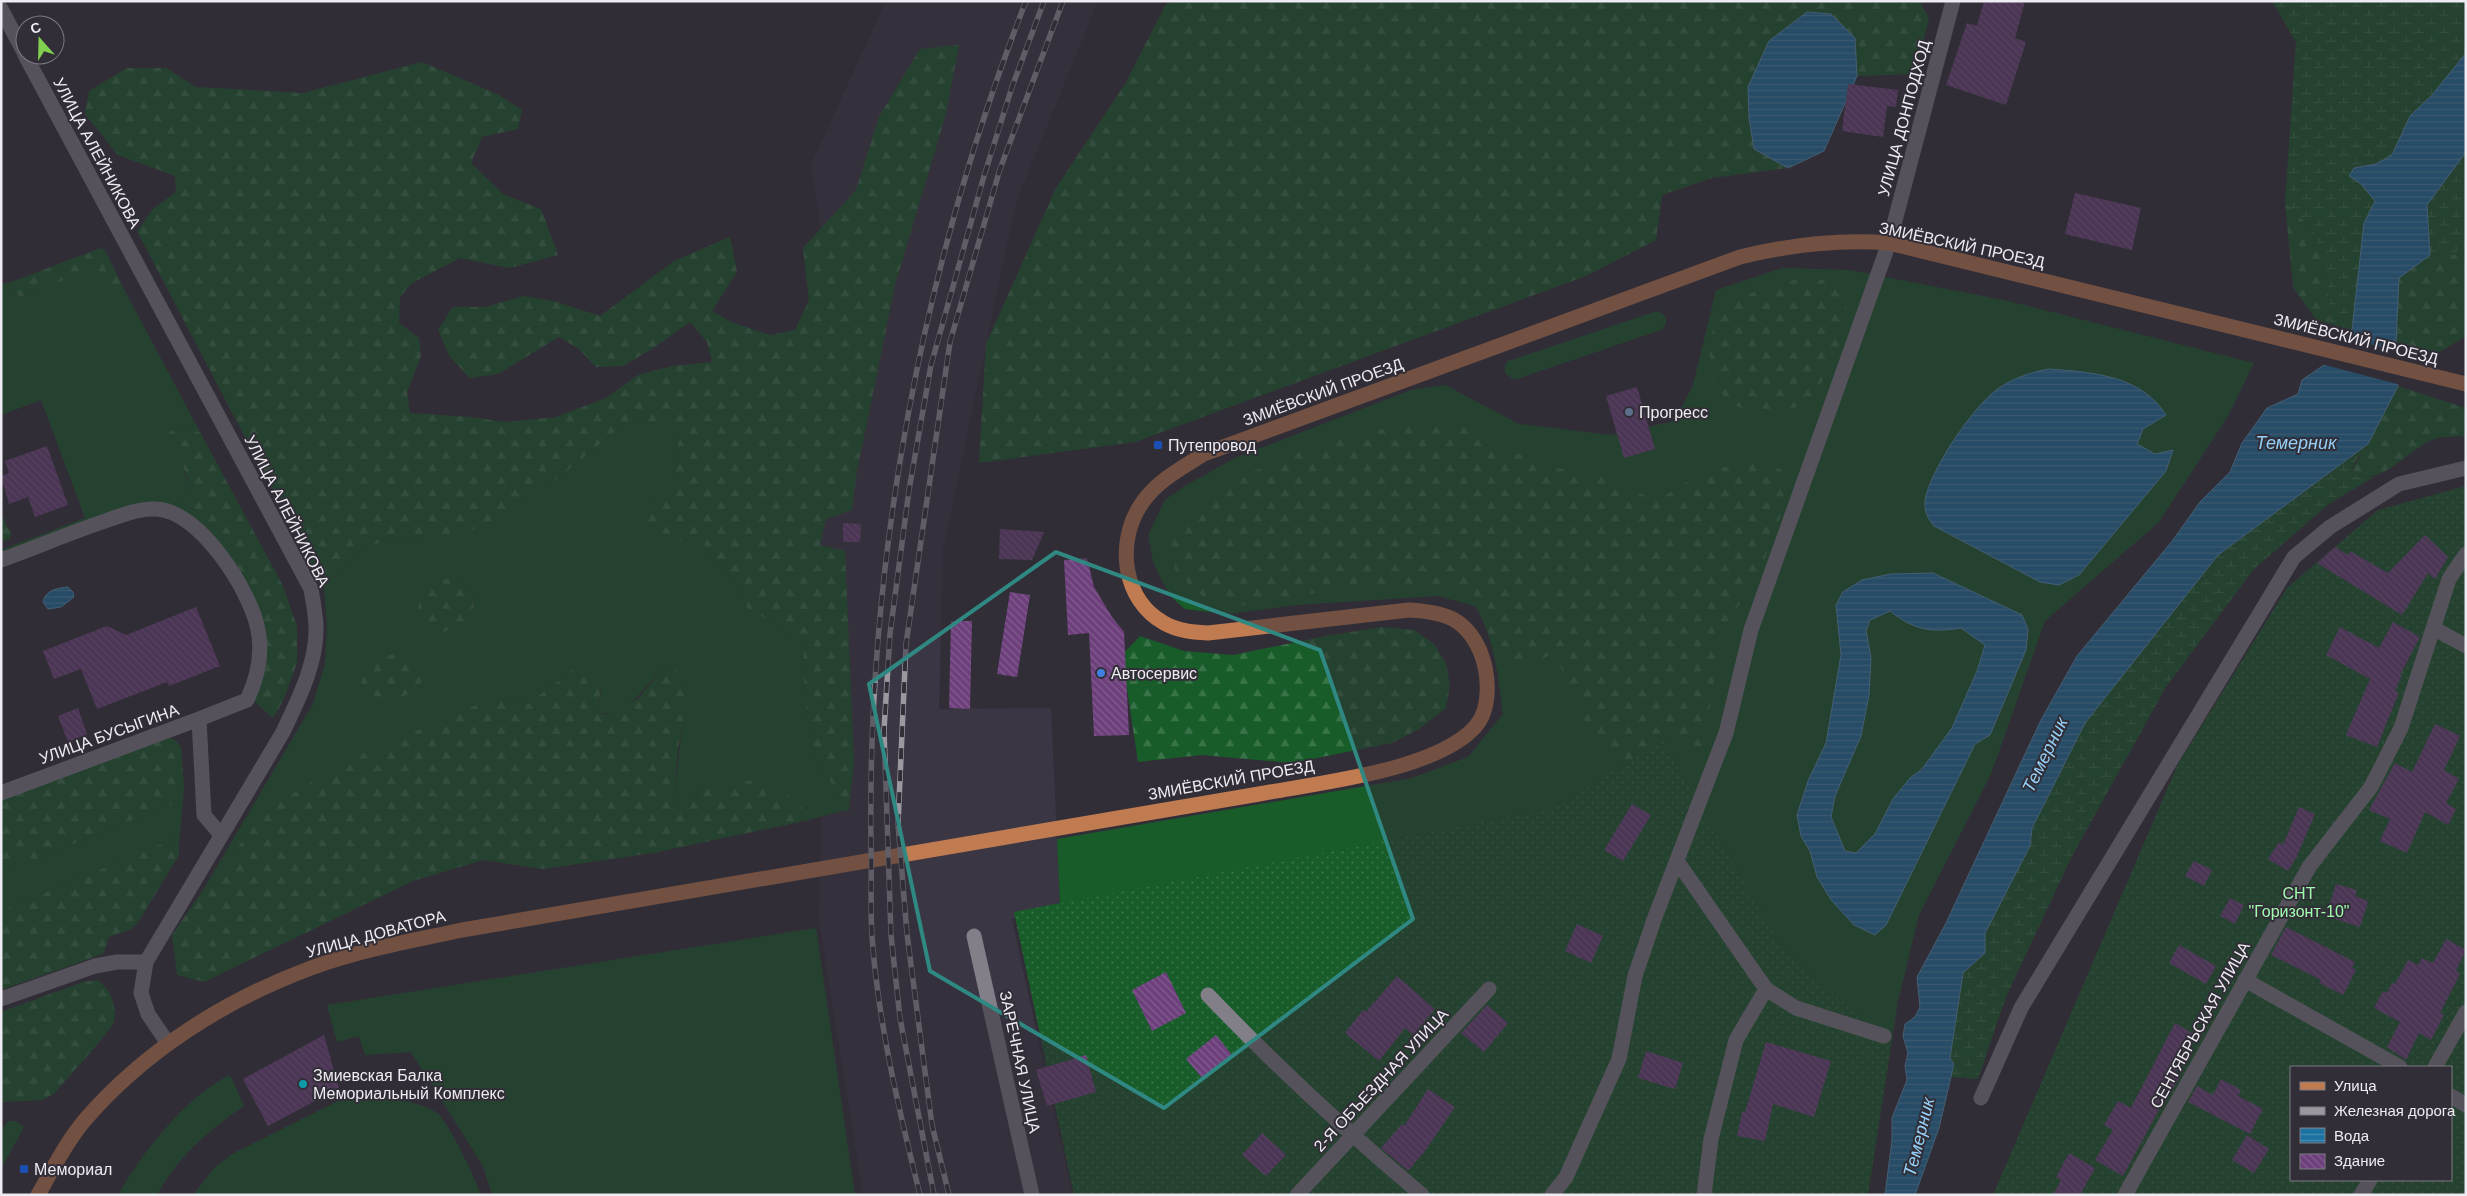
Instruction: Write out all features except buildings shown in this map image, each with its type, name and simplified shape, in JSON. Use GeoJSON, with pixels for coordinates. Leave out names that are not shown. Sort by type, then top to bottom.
{"type":"FeatureCollection","features":[{"type":"Feature","properties":{"kind":"main road","name":"ЗМИЁВСКИЙ ПРОЕЗД"},"geometry":{"type":"LineString","coordinates":[[808,871],[973,841],[1259,794],[1399,765],[1436,754],[1458,742],[1476,726],[1485,708],[1487,689],[1480,652],[1470,633],[1455,620],[1436,612],[1409,610],[1208,633],[1184,632],[1165,624],[1149,613],[1138,600],[1130,579],[1126,544],[1131,524],[1140,506],[1161,481],[1204,454],[1740,257],[1776,248],[1818,243],[1856,241],[1889,243],[2465,384]]}},
{"type":"Feature","properties":{"kind":"main road","name":"УЛИЦА ДОВАТОРА"},"geometry":{"type":"LineString","coordinates":[[38,1195],[84,1122],[118,1087],[167,1042],[257,993],[311,968],[368,951],[462,930],[808,871]]}},
{"type":"Feature","properties":{"kind":"street","name":"УЛИЦА ДОНПОДХОД"},"geometry":{"type":"LineString","coordinates":[[1552,1195],[1566,1177],[1619,1059],[1635,976],[1726,734],[1751,630],[1889,243],[1953,1]]}},
{"type":"Feature","properties":{"kind":"street","name":"УЛИЦА АЛЕЙНИКОВА"},"geometry":{"type":"LineString","coordinates":[[1,10],[15,36]]}},
{"type":"Feature","properties":{"kind":"street","name":"УЛИЦА АЛЕЙНИКОВА"},"geometry":{"type":"LineString","coordinates":[[30,65],[310,589],[316,628],[315,646],[305,680],[283,732],[146,962],[141,993],[148,1014],[167,1042]]}},
{"type":"Feature","properties":{"kind":"street"},"geometry":{"type":"LineString","coordinates":[[1981,1098],[2021,1008],[2294,557],[2330,528],[2398,484],[2466,468]]}},
{"type":"Feature","properties":{"kind":"street"},"geometry":{"type":"LineString","coordinates":[[1,560],[92,525],[140,510],[154,509],[173,512],[210,540],[240,584],[258,629],[260,659],[256,681],[247,700],[199,720]]}},
{"type":"Feature","properties":{"kind":"street","name":"СЕНТЯБРЬСКАЯ УЛИЦА"},"geometry":{"type":"LineString","coordinates":[[2125,1195],[2310,867],[2371,787],[2401,728],[2449,579],[2466,554]]}},
{"type":"Feature","properties":{"kind":"street"},"geometry":{"type":"LineString","coordinates":[[2434,628],[2466,646]]}},
{"type":"Feature","properties":{"kind":"street","name":"УЛИЦА БУСЫГИНА"},"geometry":{"type":"LineString","coordinates":[[1,793],[199,720],[204,815],[221,835]]}},
{"type":"Feature","properties":{"kind":"street"},"geometry":{"type":"LineString","coordinates":[[1677,861],[1766,989],[1796,1008],[1884,1036]]}},
{"type":"Feature","properties":{"kind":"street","name":"ЗАРЕЧНАЯ УЛИЦА"},"geometry":{"type":"LineString","coordinates":[[974,936],[1032,1195]]}},
{"type":"Feature","properties":{"kind":"street"},"geometry":{"type":"LineString","coordinates":[[1,999],[95,966],[117,962],[146,962]]}},
{"type":"Feature","properties":{"kind":"street"},"geometry":{"type":"LineString","coordinates":[[2245,980],[2398,1066]]}},
{"type":"Feature","properties":{"kind":"street","name":"2-Я ОБЪЕЗДНАЯ УЛИЦА"},"geometry":{"type":"LineString","coordinates":[[1297,1195],[1490,989]]}},
{"type":"Feature","properties":{"kind":"street"},"geometry":{"type":"LineString","coordinates":[[1704,1195],[1711,1139],[1736,1040],[1766,989]]}},
{"type":"Feature","properties":{"kind":"street"},"geometry":{"type":"LineString","coordinates":[[1208,995],[1251,1040],[1353,1137],[1422,1195]]}},
{"type":"Feature","properties":{"kind":"street"},"geometry":{"type":"LineString","coordinates":[[2436,1066],[2466,1012]]}},
{"type":"Feature","properties":{"kind":"street"},"geometry":{"type":"LineString","coordinates":[[2452,1097],[2466,1105]]}},
{"type":"Feature","properties":{"kind":"street"},"geometry":{"type":"LineString","coordinates":[[2361,1195],[2369,1181]]}},
{"type":"Feature","properties":{"kind":"highlighted area"},"geometry":{"type":"Polygon","coordinates":[[[1056,552],[1320,650],[1413,919],[1164,1108],[930,971],[869,684],[1056,552]]]}},
{"type":"Feature","properties":{"kind":"shaded area"},"geometry":{"type":"Polygon","coordinates":[[[886,1],[1098,1],[1016,202],[943,549],[939,709],[1051,708],[1060,904],[1012,919],[1072,1195],[863,1195],[819,920],[826,682],[813,455],[836,330],[811,165],[886,1]]]}},
{"type":"Feature","properties":{"kind":"green space"},"geometry":{"type":"Polygon","coordinates":[[[1177,1],[1919,1],[1929,18],[1915,74],[1857,76],[1855,38],[1831,14],[1807,12],[1769,41],[1754,149],[1788,168],[1712,178],[1662,195],[1656,240],[1586,276],[1135,442],[979,463],[986,344],[1056,188],[1125,84],[1166,4],[1177,1]]]}},
{"type":"Feature","properties":{"kind":"green space"},"geometry":{"type":"Polygon","coordinates":[[[2272,1],[2466,1],[2466,53],[2432,95],[2410,116],[2392,155],[2376,164],[2354,168],[2350,176],[2361,184],[2375,201],[2364,223],[2352,330],[2330,324],[2327,271],[2313,230],[2285,202],[2296,42],[2272,1]]]}},
{"type":"Feature","properties":{"kind":"green space"},"geometry":{"type":"Polygon","coordinates":[[[959,45],[946,114],[895,285],[857,471],[852,510],[826,519],[820,545],[845,551],[854,762],[849,810],[843,811],[831,782],[814,757],[805,702],[803,643],[746,607],[730,575],[708,551],[646,529],[647,504],[673,479],[679,438],[662,424],[629,420],[545,488],[500,517],[476,529],[451,538],[438,540],[398,538],[376,544],[348,564],[324,588],[137,231],[153,209],[176,192],[175,176],[118,155],[85,114],[89,91],[127,68],[166,68],[196,87],[303,93],[422,62],[497,94],[522,110],[518,129],[482,137],[471,163],[503,194],[541,209],[558,255],[510,268],[460,258],[412,283],[400,297],[399,323],[419,338],[421,356],[407,392],[410,413],[471,417],[505,422],[556,417],[606,398],[638,375],[672,366],[712,362],[707,342],[690,322],[652,349],[623,366],[596,367],[579,349],[559,337],[498,374],[470,378],[450,357],[438,330],[453,307],[485,307],[524,296],[557,302],[600,316],[674,261],[730,237],[737,272],[712,311],[731,322],[770,335],[795,330],[809,300],[803,248],[856,190],[879,117],[920,49],[959,45]]]}},
{"type":"Feature","properties":{"kind":"green space"},"geometry":{"type":"Polygon","coordinates":[[[2466,152],[2466,240],[2454,255],[2430,255],[2427,205],[2466,152]]]}},
{"type":"Feature","properties":{"kind":"green space"},"geometry":{"type":"Polygon","coordinates":[[[2285,202],[2313,230],[2327,271],[2330,324],[2316,320],[2293,287],[2285,202]]]}},
{"type":"Feature","properties":{"kind":"green space"},"geometry":{"type":"Polygon","coordinates":[[[2466,240],[2466,336],[2438,353],[2396,342],[2399,278],[2430,255],[2454,255],[2466,240]]]}},
{"type":"Feature","properties":{"kind":"green space"},"geometry":{"type":"Polygon","coordinates":[[[101,248],[105,250],[126,293],[122,299],[115,301],[97,267],[21,297],[15,294],[13,288],[16,280],[101,248]]]}},
{"type":"Feature","properties":{"kind":"green space"},"geometry":{"type":"Polygon","coordinates":[[[97,266],[115,300],[125,296],[126,293],[200,432],[185,429],[177,432],[182,464],[193,492],[193,510],[177,501],[175,508],[161,506],[1,556],[1,550],[85,518],[41,400],[1,415],[1,281],[5,284],[16,280],[13,288],[15,294],[21,297],[97,266]]]}},
{"type":"Feature","properties":{"kind":"green space"},"geometry":{"type":"Polygon","coordinates":[[[1782,268],[1850,270],[2008,301],[2254,363],[2228,416],[2159,522],[2045,621],[1991,774],[1919,915],[1898,1001],[1891,1046],[1781,946],[1663,740],[1555,808],[1060,904],[1057,839],[1412,778],[1468,757],[1503,714],[1491,645],[1487,631],[1475,606],[1438,596],[1296,605],[1227,614],[1185,609],[1169,595],[1153,562],[1148,535],[1165,500],[1185,486],[1235,458],[1411,390],[1445,385],[1519,424],[1610,435],[1675,421],[1693,385],[1716,290],[1782,268]]]}},
{"type":"Feature","properties":{"kind":"green space"},"geometry":{"type":"Polygon","coordinates":[[[1803,277],[1836,282],[1848,297],[1840,348],[1811,403],[1770,414],[1730,405],[1711,377],[1709,340],[1720,315],[1737,297],[1803,277]]]}},
{"type":"Feature","properties":{"kind":"green space"},"geometry":{"type":"Polygon","coordinates":[[[1657,311],[1663,314],[1666,319],[1661,330],[1514,380],[1505,373],[1505,365],[1508,361],[1657,311]]]}},
{"type":"Feature","properties":{"kind":"green space"},"geometry":{"type":"Polygon","coordinates":[[[2398,386],[2466,408],[2466,436],[2434,439],[2394,466],[2373,476],[2362,477],[2351,473],[2398,386]]]}},
{"type":"Feature","properties":{"kind":"green space"},"geometry":{"type":"Polygon","coordinates":[[[629,420],[662,424],[679,438],[673,479],[647,504],[708,551],[730,575],[746,607],[803,643],[805,702],[814,757],[831,782],[843,811],[800,822],[801,817],[776,790],[759,783],[749,782],[705,789],[688,802],[678,803],[675,798],[682,727],[683,683],[665,667],[628,705],[619,711],[598,713],[601,691],[576,667],[528,704],[506,697],[268,809],[203,890],[313,704],[325,664],[327,624],[324,588],[348,564],[376,544],[398,538],[431,539],[451,537],[476,528],[500,516],[545,488],[629,420]],[[459,580],[474,618],[473,592],[459,580]]]}},
{"type":"Feature","properties":{"kind":"green space"},"geometry":{"type":"Polygon","coordinates":[[[1456,423],[1502,448],[1567,471],[1613,478],[1649,498],[1666,495],[1706,470],[1747,464],[1772,464],[1786,473],[1781,515],[1757,580],[1728,620],[1716,668],[1703,748],[1661,733],[1626,764],[1598,749],[1554,653],[1517,671],[1495,658],[1486,623],[1475,606],[1457,591],[1430,585],[1395,583],[1350,587],[1234,607],[1209,601],[1191,587],[1175,570],[1170,539],[1181,518],[1254,471],[1303,450],[1351,435],[1404,425],[1456,423]]]}},
{"type":"Feature","properties":{"kind":"green space"},"geometry":{"type":"Polygon","coordinates":[[[185,429],[200,432],[282,584],[297,626],[297,663],[283,701],[273,718],[254,701],[260,683],[243,582],[175,508],[175,502],[177,501],[192,510],[194,502],[186,473],[167,438],[167,434],[172,431],[177,432],[185,429]]]}},
{"type":"Feature","properties":{"kind":"green space"},"geometry":{"type":"Polygon","coordinates":[[[2368,444],[2355,462],[2351,473],[2360,477],[2374,477],[2329,504],[2253,570],[2166,687],[2071,858],[2006,997],[1978,1079],[1951,1077],[1954,1065],[1950,1058],[1963,973],[1985,953],[1985,933],[2030,846],[2032,828],[2085,723],[2218,555],[2368,444]]]}},
{"type":"Feature","properties":{"kind":"green space","name":"СНТ \"Горизонт-10\""},"geometry":{"type":"Polygon","coordinates":[[[2466,486],[2466,1195],[1993,1195],[2178,764],[2287,588],[2378,510],[2466,486]]]}},
{"type":"Feature","properties":{"kind":"green space"},"geometry":{"type":"Polygon","coordinates":[[[1,512],[11,532],[10,539],[1,542],[1,512]]]}},
{"type":"Feature","properties":{"kind":"green space"},"geometry":{"type":"Polygon","coordinates":[[[423,577],[459,580],[473,592],[474,618],[442,633],[417,618],[423,577]]]}},
{"type":"Feature","properties":{"kind":"green space"},"geometry":{"type":"Polygon","coordinates":[[[1382,627],[1414,630],[1434,644],[1446,663],[1450,685],[1446,708],[1419,729],[1392,743],[1292,763],[1202,755],[1138,762],[1122,655],[1140,636],[1184,651],[1233,655],[1382,627]]]}},
{"type":"Feature","properties":{"kind":"green space"},"geometry":{"type":"Polygon","coordinates":[[[405,651],[423,676],[418,691],[374,706],[360,688],[367,661],[405,651]]]}},
{"type":"Feature","properties":{"kind":"green space"},"geometry":{"type":"Polygon","coordinates":[[[669,666],[676,668],[681,677],[684,698],[677,763],[675,798],[677,803],[686,803],[703,790],[714,786],[756,781],[775,787],[798,803],[802,808],[800,822],[653,853],[543,869],[483,860],[413,881],[204,982],[177,975],[172,935],[203,890],[268,809],[343,762],[493,698],[506,697],[528,704],[576,667],[583,667],[597,683],[600,692],[598,713],[607,715],[638,699],[661,670],[669,666]]]}},
{"type":"Feature","properties":{"kind":"green space"},"geometry":{"type":"Polygon","coordinates":[[[161,734],[175,740],[181,747],[184,787],[179,799],[169,805],[1,873],[1,793],[161,734]]]}},
{"type":"Feature","properties":{"kind":"green space"},"geometry":{"type":"Polygon","coordinates":[[[1663,740],[1781,946],[1891,1046],[1868,1195],[1074,1195],[1014,912],[1555,808],[1663,740]]]}},
{"type":"Feature","properties":{"kind":"green space"},"geometry":{"type":"Polygon","coordinates":[[[184,787],[179,843],[173,839],[1,911],[1,873],[169,805],[179,799],[184,787]]]}},
{"type":"Feature","properties":{"kind":"green space"},"geometry":{"type":"Polygon","coordinates":[[[173,839],[179,843],[179,855],[139,921],[131,929],[109,937],[103,954],[1,990],[1,911],[173,839]]]}},
{"type":"Feature","properties":{"kind":"green space"},"geometry":{"type":"Polygon","coordinates":[[[816,928],[855,1195],[492,1195],[483,1166],[411,1052],[365,1055],[359,1036],[337,1042],[327,1005],[816,928]]]}},
{"type":"Feature","properties":{"kind":"green space"},"geometry":{"type":"Polygon","coordinates":[[[98,980],[110,993],[114,1003],[115,1015],[111,1026],[87,1057],[54,1094],[42,1100],[1,1101],[1,1012],[83,982],[98,980]]]}},
{"type":"Feature","properties":{"kind":"green space"},"geometry":{"type":"Polygon","coordinates":[[[230,1075],[244,1106],[195,1145],[165,1181],[157,1195],[118,1195],[139,1161],[166,1127],[197,1097],[230,1075]]]}},
{"type":"Feature","properties":{"kind":"green space"},"geometry":{"type":"Polygon","coordinates":[[[358,1095],[409,1102],[437,1113],[448,1127],[481,1195],[193,1195],[215,1167],[234,1153],[338,1101],[358,1095]]]}},
{"type":"Feature","properties":{"kind":"green space"},"geometry":{"type":"Polygon","coordinates":[[[8,1121],[15,1121],[24,1127],[1,1169],[1,1131],[8,1121]]]}},
{"type":"Feature","properties":{"kind":"water"},"geometry":{"type":"Polygon","coordinates":[[[1807,12],[1831,14],[1855,38],[1857,76],[1824,151],[1788,168],[1754,149],[1749,117],[1748,87],[1769,41],[1807,12]]]}},
{"type":"Feature","properties":{"kind":"water","name":"Темерник"},"geometry":{"type":"Polygon","coordinates":[[[2466,53],[2466,152],[2427,205],[2430,255],[2399,278],[2396,342],[2398,386],[2368,444],[2218,555],[2085,723],[2032,828],[2030,846],[1985,933],[1985,953],[1963,973],[1950,1058],[1954,1064],[1939,1128],[1915,1195],[1885,1195],[1892,1140],[1892,1118],[1907,1080],[1905,1066],[1908,1053],[1903,1036],[1905,1024],[1915,1017],[1920,1007],[1917,977],[1945,925],[2041,720],[2077,656],[2173,540],[2200,502],[2230,472],[2242,443],[2267,408],[2298,394],[2302,380],[2324,365],[2352,330],[2364,223],[2375,201],[2361,184],[2349,176],[2354,168],[2376,164],[2392,155],[2410,116],[2432,95],[2466,53]]]}},
{"type":"Feature","properties":{"kind":"water"},"geometry":{"type":"Polygon","coordinates":[[[2048,369],[2098,374],[2114,378],[2143,391],[2156,402],[2166,415],[2143,429],[2137,444],[2155,454],[2173,450],[2166,471],[2079,575],[2059,585],[2040,582],[1934,526],[1925,508],[1928,489],[1934,474],[1952,442],[1974,412],[1995,391],[2013,380],[2048,369]]]}},
{"type":"Feature","properties":{"kind":"water"},"geometry":{"type":"Polygon","coordinates":[[[1933,573],[2022,615],[2028,629],[2026,650],[1990,735],[1975,744],[1886,925],[1875,935],[1854,925],[1832,901],[1817,877],[1810,851],[1801,836],[1797,815],[1808,781],[1826,743],[1841,655],[1836,605],[1843,592],[1862,580],[1891,574],[1933,573]],[[1890,611],[1870,620],[1866,631],[1871,657],[1869,695],[1861,736],[1835,796],[1831,817],[1845,851],[1856,853],[1875,834],[1893,799],[1910,778],[1922,769],[1952,728],[1977,671],[1985,645],[1961,628],[1932,630],[1915,626],[1890,611]]]}},
{"type":"Feature","properties":{"kind":"water"},"geometry":{"type":"Polygon","coordinates":[[[68,587],[73,592],[74,597],[61,607],[48,609],[43,602],[46,595],[56,589],[68,587]]]}},
{"type":"Feature","properties":{"kind":"pier"},"geometry":{"type":"Polygon","coordinates":[[[2343,337],[2399,352],[2401,385],[2321,364],[2343,337]]]}},
{"type":"Feature","properties":{"kind":"railway"},"geometry":{"type":"LineString","coordinates":[[920,1195],[884,1034],[872,936],[872,737],[879,630],[891,522],[908,415],[930,309],[957,205],[989,102],[1026,1]]}},
{"type":"Feature","properties":{"kind":"railway"},"geometry":{"type":"LineString","coordinates":[[934,1195],[900,1018],[891,935],[884,730],[890,634],[909,490],[931,365],[984,176],[1012,87],[1044,1]]}},
{"type":"Feature","properties":{"kind":"railway"},"geometry":{"type":"LineString","coordinates":[[949,1195],[932,1125],[907,934],[898,824],[906,644],[950,342],[1000,169],[1063,1]]}},
{"type":"Feature","properties":{"kind":"place","name":"Прогресс"},"geometry":{"type":"Point","coordinates":[1629,412]}},
{"type":"Feature","properties":{"kind":"place","name":"Путепровод"},"geometry":{"type":"Point","coordinates":[1158,445]}},
{"type":"Feature","properties":{"kind":"place","name":"Автосервис"},"geometry":{"type":"Point","coordinates":[1101,673]}},
{"type":"Feature","properties":{"kind":"place","name":"Змиевская Балка Мемориальный Комплекс"},"geometry":{"type":"Point","coordinates":[303,1084]}},
{"type":"Feature","properties":{"kind":"place","name":"Мемориал"},"geometry":{"type":"Point","coordinates":[24,1169]}}]}
